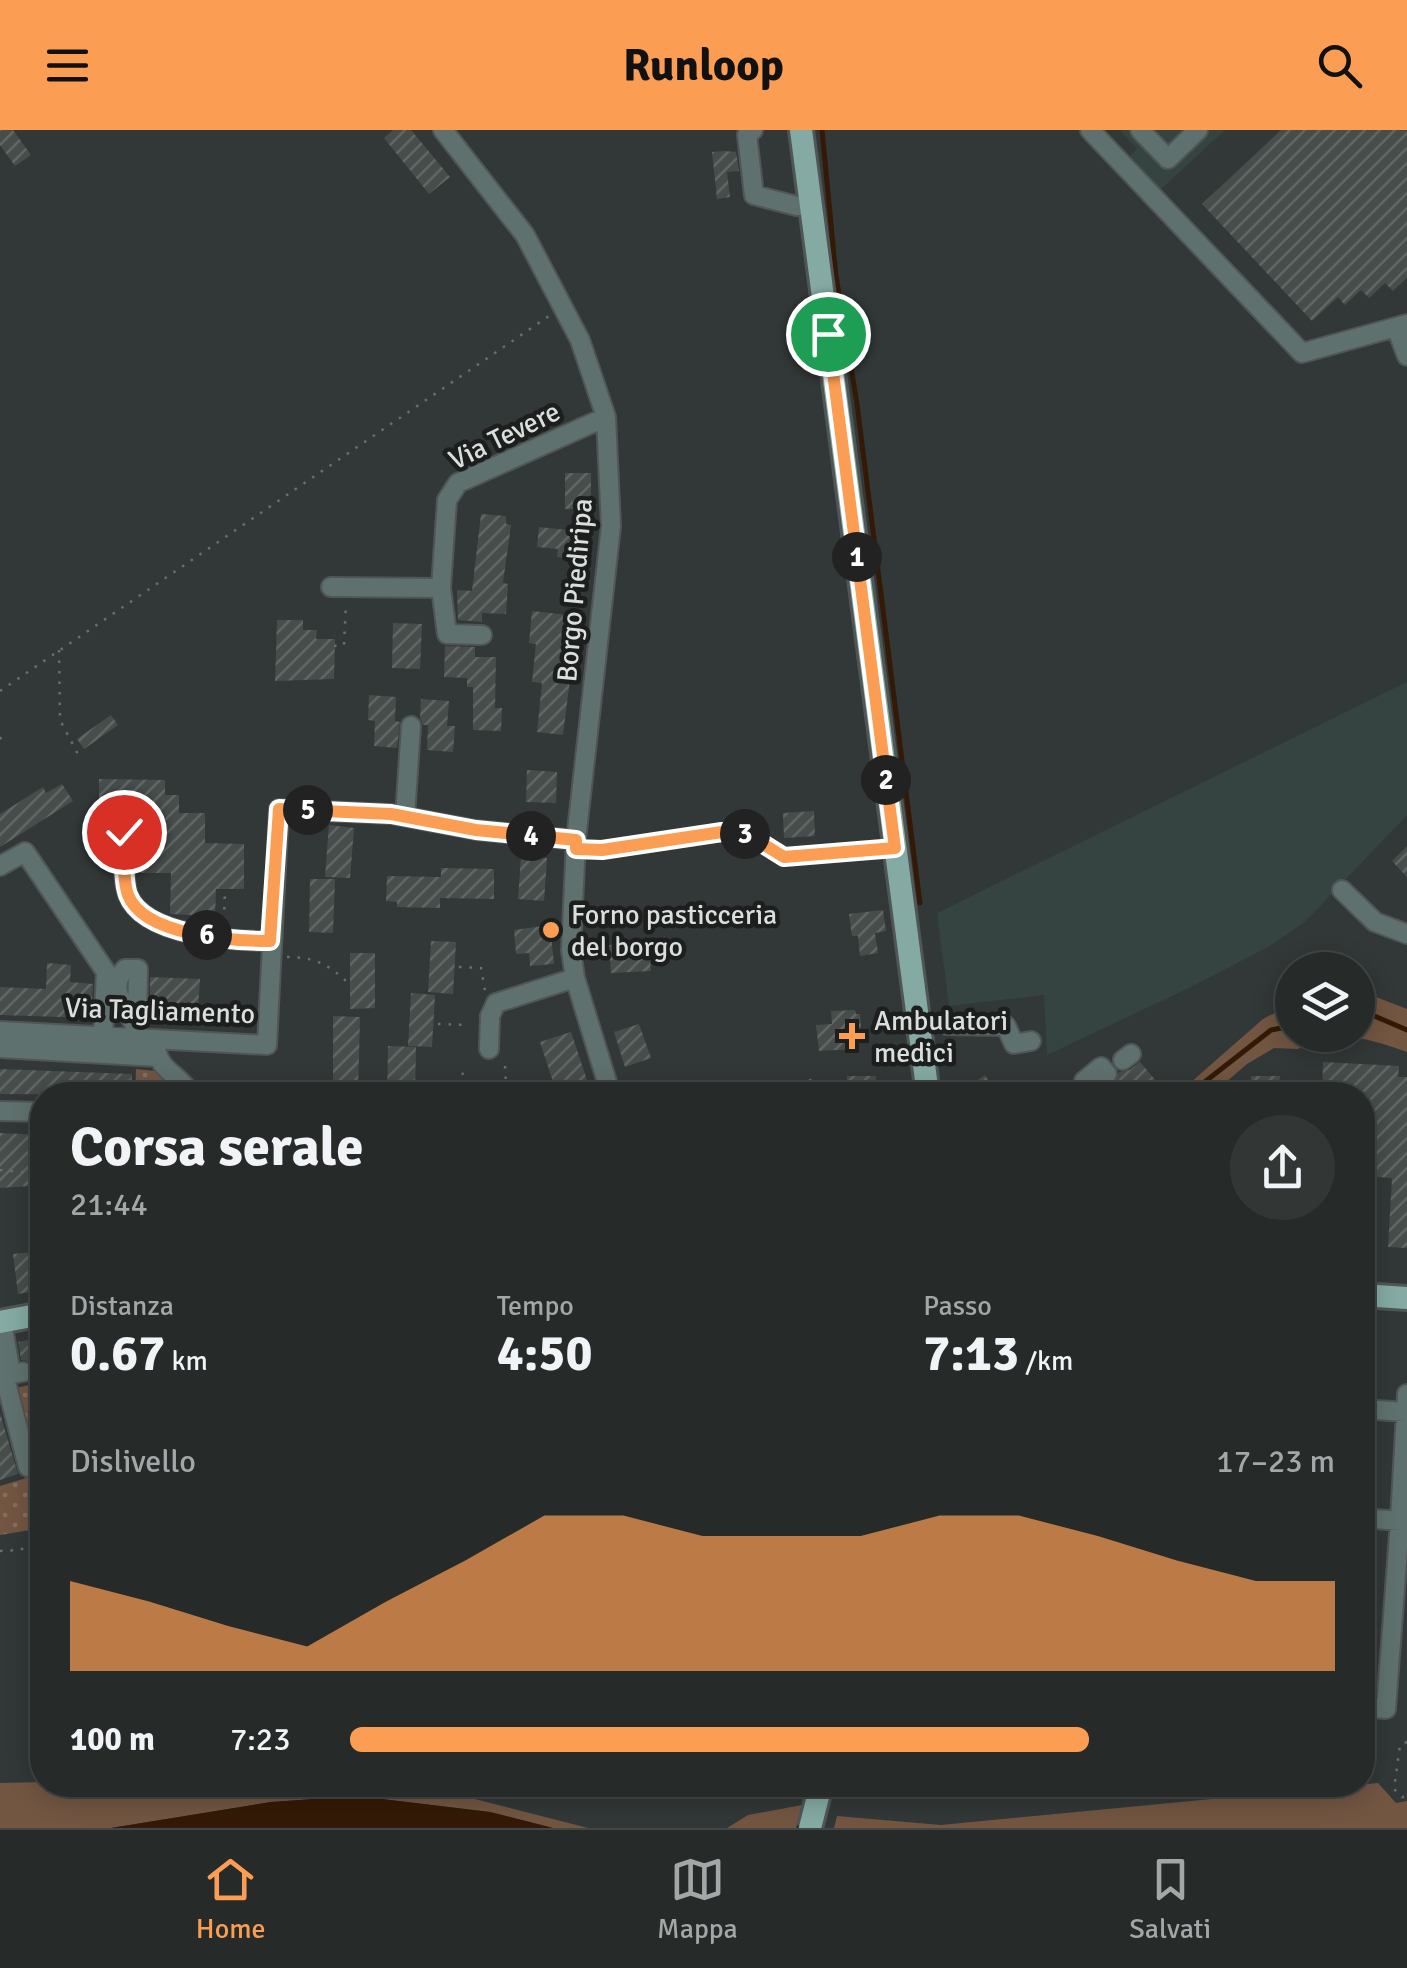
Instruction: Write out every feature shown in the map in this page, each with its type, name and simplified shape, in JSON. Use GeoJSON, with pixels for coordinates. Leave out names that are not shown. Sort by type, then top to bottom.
{"type":"FeatureCollection","features":[{"type":"Feature","properties":{"kind":"main road"},"geometry":{"type":"LineString","coordinates":[[802,130],[926,1082]]}},
{"type":"Feature","properties":{"kind":"main road"},"geometry":{"type":"LineString","coordinates":[[1375,1296],[1407,1298]]}},
{"type":"Feature","properties":{"kind":"main road"},"geometry":{"type":"LineString","coordinates":[[1,1322],[30,1316]]}},
{"type":"Feature","properties":{"kind":"main road"},"geometry":{"type":"LineString","coordinates":[[810,1828],[818,1797]]}},
{"type":"Feature","properties":{"kind":"street","name":"Borgo Piediripa"},"geometry":{"type":"LineString","coordinates":[[443,130],[525,235],[580,340],[606,417],[611,526],[576,845],[571,934],[575,978],[608,1082]]}},
{"type":"Feature","properties":{"kind":"street"},"geometry":{"type":"LineString","coordinates":[[753,130],[747,135],[754,195],[811,206]]}},
{"type":"Feature","properties":{"kind":"street"},"geometry":{"type":"LineString","coordinates":[[1090,130],[1302,354],[1401,325],[1407,356]]}},
{"type":"Feature","properties":{"kind":"street"},"geometry":{"type":"LineString","coordinates":[[1140,130],[1168,159],[1198,130]]}},
{"type":"Feature","properties":{"kind":"street","name":"Via Tevere"},"geometry":{"type":"LineString","coordinates":[[482,635],[446,634],[441,588],[447,500],[458,483],[606,417]]}},
{"type":"Feature","properties":{"kind":"street"},"geometry":{"type":"LineString","coordinates":[[339,587],[441,588]]}},
{"type":"Feature","properties":{"kind":"street"},"geometry":{"type":"LineString","coordinates":[[405,816],[410,726]]}},
{"type":"Feature","properties":{"kind":"street","name":"Via Tagliamento"},"geometry":{"type":"LineString","coordinates":[[0,1031],[266,1045],[279,809],[405,816],[576,845]]}},
{"type":"Feature","properties":{"kind":"street"},"geometry":{"type":"LineString","coordinates":[[124,832],[128,895],[145,916],[162,926],[270,949]]}},
{"type":"Feature","properties":{"kind":"street"},"geometry":{"type":"LineString","coordinates":[[0,866],[25,852],[106,972],[103,1037]]}},
{"type":"Feature","properties":{"kind":"street"},"geometry":{"type":"LineString","coordinates":[[1342,890],[1374,922],[1407,934]]}},
{"type":"Feature","properties":{"kind":"street"},"geometry":{"type":"LineString","coordinates":[[489,1050],[490,1016],[496,1003],[575,978]]}},
{"type":"Feature","properties":{"kind":"street"},"geometry":{"type":"LineString","coordinates":[[947,1025],[1006,1026],[1014,1044],[1031,1042]]}},
{"type":"Feature","properties":{"kind":"street"},"geometry":{"type":"LineString","coordinates":[[0,1048],[148,1040],[164,1069],[184,1082]]}},
{"type":"Feature","properties":{"kind":"street"},"geometry":{"type":"LineString","coordinates":[[180,1042],[184,1073],[180,1076]]}},
{"type":"Feature","properties":{"kind":"street"},"geometry":{"type":"LineString","coordinates":[[1084,1081],[1101,1068],[1107,1074]]}},
{"type":"Feature","properties":{"kind":"street"},"geometry":{"type":"LineString","coordinates":[[0,1110],[30,1111]]}},
{"type":"Feature","properties":{"kind":"street"},"geometry":{"type":"LineString","coordinates":[[1,1322],[12,1374],[24,1372]]}},
{"type":"Feature","properties":{"kind":"street"},"geometry":{"type":"LineString","coordinates":[[0,1359],[28,1467]]}},
{"type":"Feature","properties":{"kind":"street"},"geometry":{"type":"LineString","coordinates":[[1375,1708],[1386,1709],[1404,1521],[1407,1394]]}},
{"type":"Feature","properties":{"kind":"street"},"geometry":{"type":"LineString","coordinates":[[1375,1410],[1406,1412]]}},
{"type":"Feature","properties":{"kind":"street"},"geometry":{"type":"LineString","coordinates":[[1375,1519],[1404,1521]]}},
{"type":"Feature","properties":{"kind":"path"},"geometry":{"type":"LineString","coordinates":[[0,691],[563,308]]}},
{"type":"Feature","properties":{"kind":"path"},"geometry":{"type":"LineString","coordinates":[[334,646],[344,645],[339,587]]}},
{"type":"Feature","properties":{"kind":"path"},"geometry":{"type":"LineString","coordinates":[[59,649],[60,720],[80,758]]}},
{"type":"Feature","properties":{"kind":"path"},"geometry":{"type":"LineString","coordinates":[[0,737],[4,744]]}},
{"type":"Feature","properties":{"kind":"path"},"geometry":{"type":"LineString","coordinates":[[576,845],[602,850],[722,832],[747,834],[784,857],[895,848]]}},
{"type":"Feature","properties":{"kind":"path"},"geometry":{"type":"LineString","coordinates":[[223,936],[225,889]]}},
{"type":"Feature","properties":{"kind":"path"},"geometry":{"type":"LineString","coordinates":[[270,949],[310,957],[331,966],[350,985]]}},
{"type":"Feature","properties":{"kind":"path"},"geometry":{"type":"LineString","coordinates":[[459,967],[481,968],[484,990],[496,1003]]}},
{"type":"Feature","properties":{"kind":"path"},"geometry":{"type":"LineString","coordinates":[[438,1024],[466,1025]]}},
{"type":"Feature","properties":{"kind":"path"},"geometry":{"type":"LineString","coordinates":[[460,1082],[464,1066]]}},
{"type":"Feature","properties":{"kind":"path"},"geometry":{"type":"LineString","coordinates":[[505,1066],[506,1082]]}},
{"type":"Feature","properties":{"kind":"path"},"geometry":{"type":"LineString","coordinates":[[801,1082],[816,1079]]}},
{"type":"Feature","properties":{"kind":"path"},"geometry":{"type":"LineString","coordinates":[[0,1170],[30,1173]]}},
{"type":"Feature","properties":{"kind":"path"},"geometry":{"type":"LineString","coordinates":[[0,1551],[30,1546]]}},
{"type":"Feature","properties":{"kind":"path"},"geometry":{"type":"LineString","coordinates":[[1407,1742],[1400,1745],[1394,1790],[1402,1798],[1407,1797]]}},
{"type":"Feature","properties":{"kind":"shaded area"},"geometry":{"type":"Polygon","coordinates":[[[1120,130],[1225,130],[1157,193],[1127,159],[1137,149],[1120,130]]]}},
{"type":"Feature","properties":{"kind":"shaded area"},"geometry":{"type":"Polygon","coordinates":[[[1407,682],[1407,815],[1306,921],[1270,946],[1189,988],[1047,1055],[1044,995],[949,1006],[937,913],[1407,682]]]}},
{"type":"Feature","properties":{"kind":"shaded area"},"geometry":{"type":"Polygon","coordinates":[[[1375,997],[1407,1009],[1407,1052],[1375,1042],[1375,997]]]}},
{"type":"Feature","properties":{"kind":"shaded area"},"geometry":{"type":"Polygon","coordinates":[[[1275,1013],[1275,1048],[1226,1082],[1191,1082],[1275,1013]]]}},
{"type":"Feature","properties":{"kind":"shaded area"},"geometry":{"type":"Polygon","coordinates":[[[136,1069],[164,1072],[171,1082],[136,1082],[136,1069]]]}},
{"type":"Feature","properties":{"kind":"shaded area"},"geometry":{"type":"Polygon","coordinates":[[[30,1385],[30,1464],[12,1389],[30,1385]]]}},
{"type":"Feature","properties":{"kind":"shaded area"},"geometry":{"type":"Polygon","coordinates":[[[30,1477],[30,1530],[0,1535],[0,1486],[30,1477]]]}},
{"type":"Feature","properties":{"kind":"shaded area"},"geometry":{"type":"Polygon","coordinates":[[[30,1782],[30,1797],[343,1797],[271,1802],[111,1828],[0,1828],[0,1783],[30,1782]]]}},
{"type":"Feature","properties":{"kind":"shaded area"},"geometry":{"type":"Polygon","coordinates":[[[1375,1783],[1396,1803],[1407,1801],[1407,1828],[834,1828],[837,1816],[941,1825],[1232,1797],[1375,1797],[1375,1783]]]}},
{"type":"Feature","properties":{"kind":"shaded area"},"geometry":{"type":"Polygon","coordinates":[[[365,1797],[467,1797],[588,1828],[553,1828],[490,1812],[365,1797]]]}},
{"type":"Feature","properties":{"kind":"shaded area"},"geometry":{"type":"Polygon","coordinates":[[[365,1797],[490,1812],[553,1828],[111,1828],[271,1802],[365,1797]]]}},
{"type":"Feature","properties":{"kind":"shaded area"},"geometry":{"type":"Polygon","coordinates":[[[802,1805],[796,1828],[727,1828],[748,1815],[802,1805]]]}},
{"type":"Feature","properties":{"kind":"building"},"geometry":{"type":"Polygon","coordinates":[[[0,130],[13,130],[31,155],[15,166],[0,145],[0,130]]]}},
{"type":"Feature","properties":{"kind":"building"},"geometry":{"type":"Polygon","coordinates":[[[393,130],[411,130],[450,177],[429,194],[384,138],[393,130]]]}},
{"type":"Feature","properties":{"kind":"building"},"geometry":{"type":"Polygon","coordinates":[[[1281,130],[1407,130],[1407,278],[1393,291],[1385,283],[1369,298],[1361,290],[1345,305],[1338,297],[1312,321],[1202,204],[1281,130]]]}},
{"type":"Feature","properties":{"kind":"building"},"geometry":{"type":"Polygon","coordinates":[[[712,152],[736,152],[739,171],[727,172],[730,197],[717,199],[712,152]]]}},
{"type":"Feature","properties":{"kind":"building"},"geometry":{"type":"Polygon","coordinates":[[[565,473],[591,473],[591,509],[565,509],[565,473]]]}},
{"type":"Feature","properties":{"kind":"building"},"geometry":{"type":"Polygon","coordinates":[[[481,514],[506,516],[506,524],[511,525],[503,583],[508,584],[506,614],[482,613],[482,622],[458,620],[457,590],[472,591],[481,514]]]}},
{"type":"Feature","properties":{"kind":"building"},"geometry":{"type":"Polygon","coordinates":[[[539,527],[587,532],[585,559],[557,557],[558,549],[537,547],[539,527]]]}},
{"type":"Feature","properties":{"kind":"building"},"geometry":{"type":"Polygon","coordinates":[[[532,611],[578,616],[563,735],[537,732],[542,683],[532,682],[536,644],[529,643],[532,611]]]}},
{"type":"Feature","properties":{"kind":"building"},"geometry":{"type":"Polygon","coordinates":[[[277,620],[303,620],[303,630],[317,630],[316,639],[335,639],[334,679],[275,681],[277,620]]]}},
{"type":"Feature","properties":{"kind":"building"},"geometry":{"type":"Polygon","coordinates":[[[393,623],[422,624],[420,669],[392,668],[393,623]]]}},
{"type":"Feature","properties":{"kind":"building"},"geometry":{"type":"Polygon","coordinates":[[[445,646],[475,647],[475,657],[496,657],[495,708],[502,708],[501,731],[473,730],[473,687],[467,687],[467,678],[444,677],[445,646]]]}},
{"type":"Feature","properties":{"kind":"building"},"geometry":{"type":"Polygon","coordinates":[[[369,695],[396,697],[395,721],[400,722],[397,748],[374,746],[375,721],[368,720],[369,695]]]}},
{"type":"Feature","properties":{"kind":"building"},"geometry":{"type":"Polygon","coordinates":[[[421,699],[449,701],[447,726],[455,726],[453,752],[427,750],[428,725],[423,725],[420,718],[421,699]]]}},
{"type":"Feature","properties":{"kind":"building"},"geometry":{"type":"Polygon","coordinates":[[[111,715],[118,725],[84,749],[77,739],[111,715]]]}},
{"type":"Feature","properties":{"kind":"building"},"geometry":{"type":"Polygon","coordinates":[[[527,770],[557,772],[556,803],[526,802],[527,770]]]}},
{"type":"Feature","properties":{"kind":"building"},"geometry":{"type":"Polygon","coordinates":[[[99,779],[165,780],[165,795],[179,795],[179,813],[205,813],[205,843],[244,844],[244,889],[216,889],[215,916],[170,914],[171,873],[141,873],[142,826],[125,820],[99,825],[99,779]]]}},
{"type":"Feature","properties":{"kind":"building"},"geometry":{"type":"Polygon","coordinates":[[[62,784],[73,801],[0,847],[0,814],[43,787],[46,793],[62,784]]]}},
{"type":"Feature","properties":{"kind":"building"},"geometry":{"type":"Polygon","coordinates":[[[814,811],[815,836],[784,838],[783,813],[814,811]]]}},
{"type":"Feature","properties":{"kind":"building"},"geometry":{"type":"Polygon","coordinates":[[[329,825],[354,828],[350,878],[325,877],[329,825]]]}},
{"type":"Feature","properties":{"kind":"building"},"geometry":{"type":"Polygon","coordinates":[[[1407,846],[1407,877],[1392,861],[1407,846]]]}},
{"type":"Feature","properties":{"kind":"building"},"geometry":{"type":"Polygon","coordinates":[[[521,856],[547,858],[544,901],[518,899],[521,856]]]}},
{"type":"Feature","properties":{"kind":"building"},"geometry":{"type":"Polygon","coordinates":[[[441,868],[494,869],[494,899],[440,898],[440,908],[397,907],[397,902],[386,901],[387,876],[441,877],[441,868]]]}},
{"type":"Feature","properties":{"kind":"building"},"geometry":{"type":"Polygon","coordinates":[[[310,879],[335,879],[333,933],[309,932],[310,879]]]}},
{"type":"Feature","properties":{"kind":"building"},"geometry":{"type":"Polygon","coordinates":[[[883,910],[886,931],[875,933],[878,953],[860,956],[858,936],[852,936],[849,914],[883,910]]]}},
{"type":"Feature","properties":{"kind":"building"},"geometry":{"type":"Polygon","coordinates":[[[550,925],[554,964],[530,966],[529,953],[516,954],[514,930],[550,925]]]}},
{"type":"Feature","properties":{"kind":"building"},"geometry":{"type":"Polygon","coordinates":[[[431,941],[456,942],[453,994],[428,992],[431,941]]]}},
{"type":"Feature","properties":{"kind":"building"},"geometry":{"type":"Polygon","coordinates":[[[649,943],[651,971],[611,973],[609,945],[649,943]]]}},
{"type":"Feature","properties":{"kind":"building"},"geometry":{"type":"Polygon","coordinates":[[[350,953],[375,953],[375,1008],[350,1009],[350,953]]]}},
{"type":"Feature","properties":{"kind":"building"},"geometry":{"type":"Polygon","coordinates":[[[47,963],[71,965],[70,982],[93,984],[91,1018],[0,1015],[0,987],[46,989],[47,963]]]}},
{"type":"Feature","properties":{"kind":"building"},"geometry":{"type":"Polygon","coordinates":[[[150,977],[200,979],[198,1010],[150,1007],[150,977]]]}},
{"type":"Feature","properties":{"kind":"building"},"geometry":{"type":"Polygon","coordinates":[[[411,993],[435,995],[432,1047],[408,1046],[411,993]]]}},
{"type":"Feature","properties":{"kind":"building"},"geometry":{"type":"Polygon","coordinates":[[[855,1010],[860,1014],[861,1027],[852,1037],[853,1049],[819,1051],[816,1025],[832,1024],[831,1011],[855,1010]]]}},
{"type":"Feature","properties":{"kind":"building"},"geometry":{"type":"Polygon","coordinates":[[[333,1016],[360,1017],[358,1082],[333,1082],[333,1016]]]}},
{"type":"Feature","properties":{"kind":"building"},"geometry":{"type":"Polygon","coordinates":[[[639,1024],[651,1058],[625,1067],[614,1032],[639,1024]]]}},
{"type":"Feature","properties":{"kind":"building"},"geometry":{"type":"Polygon","coordinates":[[[571,1032],[588,1082],[553,1082],[540,1042],[571,1032]]]}},
{"type":"Feature","properties":{"kind":"building"},"geometry":{"type":"Polygon","coordinates":[[[388,1046],[416,1047],[415,1082],[387,1082],[388,1046]]]}},
{"type":"Feature","properties":{"kind":"building"},"geometry":{"type":"Polygon","coordinates":[[[1140,1062],[1157,1082],[1115,1082],[1119,1072],[1140,1062]]]}},
{"type":"Feature","properties":{"kind":"building"},"geometry":{"type":"Polygon","coordinates":[[[1323,1062],[1399,1066],[1398,1077],[1407,1077],[1407,1248],[1388,1247],[1392,1178],[1375,1177],[1375,1082],[1322,1082],[1323,1062]]]}},
{"type":"Feature","properties":{"kind":"building"},"geometry":{"type":"Polygon","coordinates":[[[0,1069],[132,1074],[132,1082],[30,1082],[30,1094],[0,1094],[0,1069]]]}},
{"type":"Feature","properties":{"kind":"building"},"geometry":{"type":"Polygon","coordinates":[[[847,1076],[876,1076],[876,1082],[847,1082],[847,1076]]]}},
{"type":"Feature","properties":{"kind":"building"},"geometry":{"type":"Polygon","coordinates":[[[1251,1076],[1280,1076],[1280,1082],[1251,1082],[1251,1076]]]}},
{"type":"Feature","properties":{"kind":"building"},"geometry":{"type":"Polygon","coordinates":[[[0,1133],[30,1134],[30,1186],[0,1188],[0,1133]]]}},
{"type":"Feature","properties":{"kind":"building"},"geometry":{"type":"Polygon","coordinates":[[[30,1252],[30,1292],[18,1294],[13,1254],[30,1252]]]}},
{"type":"Feature","properties":{"kind":"building"},"geometry":{"type":"Polygon","coordinates":[[[30,1340],[30,1363],[21,1360],[18,1342],[30,1340]]]}},
{"type":"Feature","properties":{"kind":"building"},"geometry":{"type":"Polygon","coordinates":[[[0,1413],[18,1474],[0,1480],[0,1413]]]}},
{"type":"Feature","properties":{"kind":"waterway"},"geometry":{"type":"LineString","coordinates":[[822,130],[836,276],[857,404],[920,903]]}},
{"type":"Feature","properties":{"kind":"waterway"},"geometry":{"type":"LineString","coordinates":[[1375,1016],[1407,1030]]}},
{"type":"Feature","properties":{"kind":"waterway"},"geometry":{"type":"LineString","coordinates":[[1205,1082],[1275,1029]]}},
{"type":"Feature","properties":{"kind":"place","name":"Forno pasticceria del borgo"},"geometry":{"type":"Point","coordinates":[551,930]}},
{"type":"Feature","properties":{"kind":"place","name":"Ambulatori medici"},"geometry":{"type":"Point","coordinates":[852,1036]}},
{"type":"Feature","properties":{"kind":"route"},"geometry":{"type":"LineString","coordinates":[[124,832],[128,895],[145,916],[162,926],[195,934],[256,941],[270,941],[279,809],[391,814],[476,830],[576,840],[576,849],[602,850],[722,832],[747,834],[784,857],[895,848],[828,334]]}}]}
